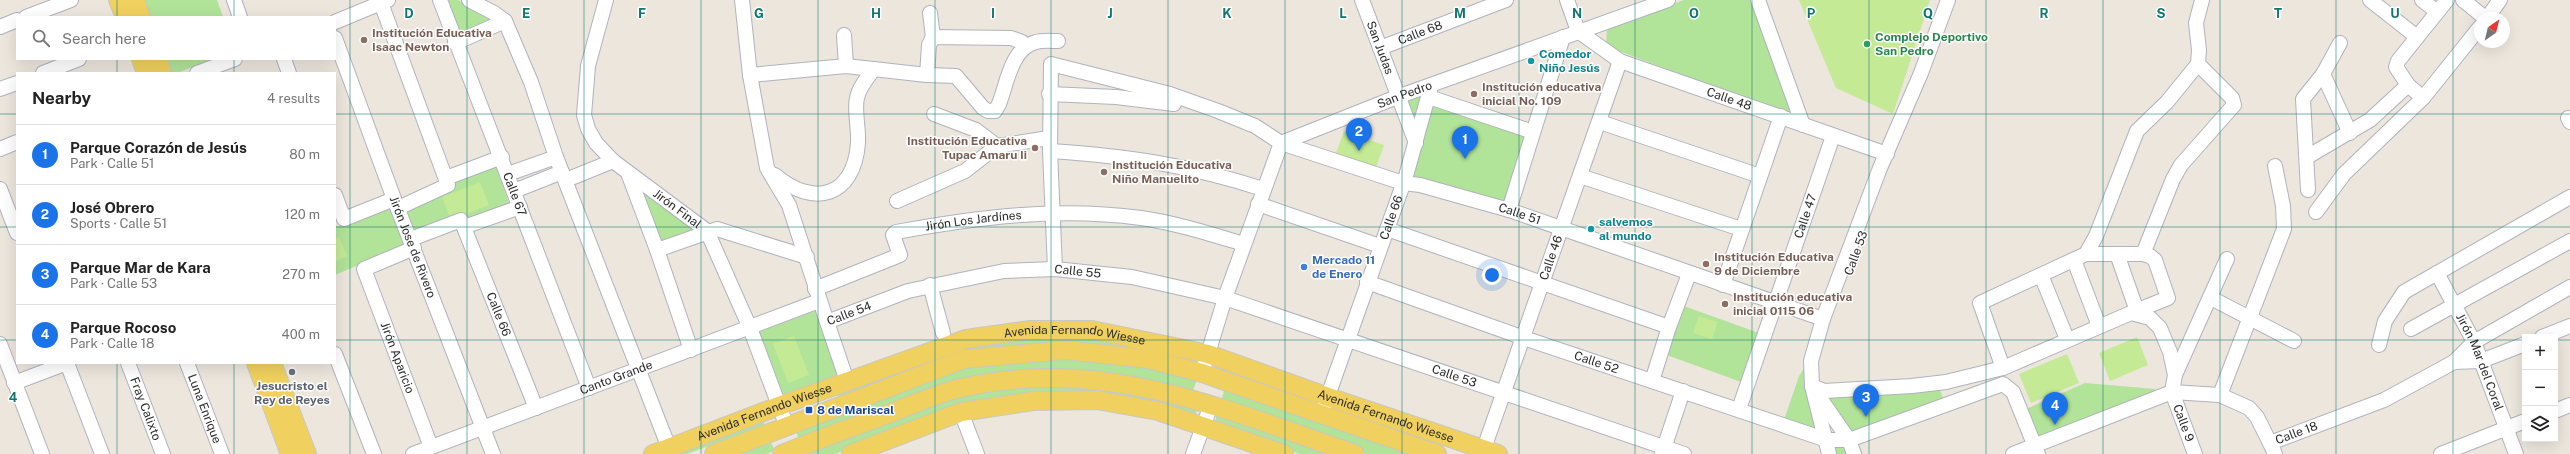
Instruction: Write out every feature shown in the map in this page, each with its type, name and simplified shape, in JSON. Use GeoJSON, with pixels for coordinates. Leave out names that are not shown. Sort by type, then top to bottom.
{"type":"FeatureCollection","features":[{"type":"Feature","properties":{"kind":"main road"},"geometry":{"type":"LineString","coordinates":[[118,0],[124,16]]}},
{"type":"Feature","properties":{"kind":"main road"},"geometry":{"type":"LineString","coordinates":[[135,0],[141,16]]}},
{"type":"Feature","properties":{"kind":"main road"},"geometry":{"type":"LineString","coordinates":[[140,60],[146,72]]}},
{"type":"Feature","properties":{"kind":"main road"},"geometry":{"type":"LineString","coordinates":[[157,60],[162,72]]}},
{"type":"Feature","properties":{"kind":"main road","name":"Avenida Fernando Wiesse"},"geometry":{"type":"LineString","coordinates":[[661,451],[847,381],[966,340],[1030,330],[1092,330],[1208,354],[1488,452]]}},
{"type":"Feature","properties":{"kind":"main road","name":"Avenida Fernando Wiesse"},"geometry":{"type":"LineString","coordinates":[[714,454],[938,368],[983,356],[1066,350],[1096,352],[1148,359],[1202,373],[1437,454]]}},
{"type":"Feature","properties":{"kind":"main road"},"geometry":{"type":"LineString","coordinates":[[256,364],[290,454]]}},
{"type":"Feature","properties":{"kind":"main road"},"geometry":{"type":"LineString","coordinates":[[272,364],[307,454]]}},
{"type":"Feature","properties":{"kind":"main road"},"geometry":{"type":"LineString","coordinates":[[792,452],[949,391],[984,384],[1038,379],[1083,378],[1131,384],[1211,405],[1354,454]]}},
{"type":"Feature","properties":{"kind":"main road"},"geometry":{"type":"LineString","coordinates":[[851,454],[961,412],[1033,401],[1097,400],[1158,411],[1284,454]]}},
{"type":"Feature","properties":{"kind":"main road","name":"Jirón Final"},"geometry":{"type":"LineString","coordinates":[[787,427],[792,452]]}},
{"type":"Feature","properties":{"kind":"street"},"geometry":{"type":"LineString","coordinates":[[29,16],[71,0]]}},
{"type":"Feature","properties":{"kind":"street"},"geometry":{"type":"LineString","coordinates":[[234,0],[240,16]]}},
{"type":"Feature","properties":{"kind":"street","name":"Calle 67"},"geometry":{"type":"LineString","coordinates":[[440,0],[455,43],[502,158],[589,388]]}},
{"type":"Feature","properties":{"kind":"street"},"geometry":{"type":"LineString","coordinates":[[469,0],[494,12],[505,21],[531,82],[556,157],[639,369],[661,451]]}},
{"type":"Feature","properties":{"kind":"street","name":"Jirón Final"},"geometry":{"type":"LineString","coordinates":[[606,0],[588,66],[584,115],[596,143],[613,161],[627,173],[707,231],[750,328],[787,427]]}},
{"type":"Feature","properties":{"kind":"street"},"geometry":{"type":"LineString","coordinates":[[742,0],[750,75],[767,168],[789,204],[807,257],[817,295],[827,322]]}},
{"type":"Feature","properties":{"kind":"street","name":"San Judas"},"geometry":{"type":"LineString","coordinates":[[1362,0],[1397,97],[1416,143]]}},
{"type":"Feature","properties":{"kind":"street","name":"Calle 68"},"geometry":{"type":"LineString","coordinates":[[1380,48],[1506,0]]}},
{"type":"Feature","properties":{"kind":"street"},"geometry":{"type":"LineString","coordinates":[[1567,0],[1578,31]]}},
{"type":"Feature","properties":{"kind":"street","name":"San Pedro"},"geometry":{"type":"LineString","coordinates":[[1281,143],[1397,97],[1430,91],[1562,37],[1668,0]]}},
{"type":"Feature","properties":{"kind":"street"},"geometry":{"type":"LineString","coordinates":[[1758,0],[1803,125]]}},
{"type":"Feature","properties":{"kind":"street","name":"Calle 53"},"geometry":{"type":"LineString","coordinates":[[1829,454],[1827,440],[1811,379],[1811,361],[1823,319],[1880,168],[1921,73],[1948,0]]}},
{"type":"Feature","properties":{"kind":"street"},"geometry":{"type":"LineString","coordinates":[[2080,257],[2096,236],[2136,132],[2167,102],[2198,64],[2199,50],[2196,23],[2202,0]]}},
{"type":"Feature","properties":{"kind":"street"},"geometry":{"type":"LineString","coordinates":[[2370,0],[2417,37]]}},
{"type":"Feature","properties":{"kind":"street"},"geometry":{"type":"LineString","coordinates":[[2422,0],[2436,11]]}},
{"type":"Feature","properties":{"kind":"street"},"geometry":{"type":"LineString","coordinates":[[2423,98],[2408,85],[2396,67],[2398,61],[2436,11],[2447,0]]}},
{"type":"Feature","properties":{"kind":"street"},"geometry":{"type":"LineString","coordinates":[[2463,0],[2478,12]]}},
{"type":"Feature","properties":{"kind":"street"},"geometry":{"type":"LineString","coordinates":[[2491,12],[2500,0]]}},
{"type":"Feature","properties":{"kind":"street"},"geometry":{"type":"LineString","coordinates":[[336,22],[385,1],[447,181]]}},
{"type":"Feature","properties":{"kind":"street"},"geometry":{"type":"LineString","coordinates":[[927,75],[929,45],[933,37],[930,13]]}},
{"type":"Feature","properties":{"kind":"street"},"geometry":{"type":"LineString","coordinates":[[1,24],[16,20]]}},
{"type":"Feature","properties":{"kind":"street"},"geometry":{"type":"LineString","coordinates":[[455,43],[505,21]]}},
{"type":"Feature","properties":{"kind":"street","name":"Calle 48"},"geometry":{"type":"LineString","coordinates":[[1578,31],[1620,61],[1887,154]]}},
{"type":"Feature","properties":{"kind":"street"},"geometry":{"type":"LineString","coordinates":[[2316,212],[2344,174],[2423,98],[2474,34]]}},
{"type":"Feature","properties":{"kind":"street"},"geometry":{"type":"LineString","coordinates":[[844,35],[846,66]]}},
{"type":"Feature","properties":{"kind":"street"},"geometry":{"type":"LineString","coordinates":[[933,37],[1011,38],[1022,42],[1025,47]]}},
{"type":"Feature","properties":{"kind":"street"},"geometry":{"type":"LineString","coordinates":[[1509,210],[1562,37]]}},
{"type":"Feature","properties":{"kind":"street","name":"Jirón Jose de Rivero"},"geometry":{"type":"LineString","coordinates":[[336,41],[396,203],[494,454]]}},
{"type":"Feature","properties":{"kind":"street"},"geometry":{"type":"LineString","coordinates":[[750,75],[846,66],[927,75],[956,76],[983,108],[988,111],[995,111],[1017,56],[1025,47],[1036,42],[1058,41]]}},
{"type":"Feature","properties":{"kind":"street"},"geometry":{"type":"LineString","coordinates":[[2308,190],[2303,99],[2323,74],[2340,43]]}},
{"type":"Feature","properties":{"kind":"street"},"geometry":{"type":"LineString","coordinates":[[46,72],[76,60]]}},
{"type":"Feature","properties":{"kind":"street"},"geometry":{"type":"LineString","coordinates":[[284,60],[290,72]]}},
{"type":"Feature","properties":{"kind":"street","name":"Calle 46"},"geometry":{"type":"LineString","coordinates":[[1488,452],[1505,393],[1542,283],[1600,122],[1620,61]]}},
{"type":"Feature","properties":{"kind":"street"},"geometry":{"type":"LineString","coordinates":[[1055,269],[1049,94],[1051,64],[1170,94],[1218,110]]}},
{"type":"Feature","properties":{"kind":"street"},"geometry":{"type":"LineString","coordinates":[[2143,254],[2173,179],[2181,165],[2234,105],[2232,98],[2198,64]]}},
{"type":"Feature","properties":{"kind":"street"},"geometry":{"type":"LineString","coordinates":[[201,72],[230,65]]}},
{"type":"Feature","properties":{"kind":"street"},"geometry":{"type":"LineString","coordinates":[[767,168],[786,184],[800,191],[816,194],[828,193],[837,188],[855,161],[858,143],[856,98],[864,82],[874,69]]}},
{"type":"Feature","properties":{"kind":"street"},"geometry":{"type":"LineString","coordinates":[[2323,74],[2350,133]]}},
{"type":"Feature","properties":{"kind":"street"},"geometry":{"type":"LineString","coordinates":[[0,89],[16,83]]}},
{"type":"Feature","properties":{"kind":"street"},"geometry":{"type":"LineString","coordinates":[[2307,157],[2370,120],[2408,85]]}},
{"type":"Feature","properties":{"kind":"street"},"geometry":{"type":"LineString","coordinates":[[1430,91],[1533,132]]}},
{"type":"Feature","properties":{"kind":"street","name":"Calle 66"},"geometry":{"type":"LineString","coordinates":[[1320,414],[1328,397],[1347,337],[1403,183],[1416,143],[1430,91]]}},
{"type":"Feature","properties":{"kind":"street"},"geometry":{"type":"LineString","coordinates":[[1049,94],[1147,99],[1218,110]]}},
{"type":"Feature","properties":{"kind":"street","name":"Calle 51"},"geometry":{"type":"LineString","coordinates":[[1218,110],[1255,126],[1281,143],[1403,183],[1420,185],[1509,210],[1689,274],[1823,319]]}},
{"type":"Feature","properties":{"kind":"street"},"geometry":{"type":"LineString","coordinates":[[934,114],[976,130],[997,146]]}},
{"type":"Feature","properties":{"kind":"street"},"geometry":{"type":"LineString","coordinates":[[1723,285],[1781,116]]}},
{"type":"Feature","properties":{"kind":"street"},"geometry":{"type":"LineString","coordinates":[[1600,122],[1760,176]]}},
{"type":"Feature","properties":{"kind":"street","name":"Calle 47"},"geometry":{"type":"LineString","coordinates":[[1739,410],[1774,302],[1833,136]]}},
{"type":"Feature","properties":{"kind":"street"},"geometry":{"type":"LineString","coordinates":[[0,149],[16,142]]}},
{"type":"Feature","properties":{"kind":"street"},"geometry":{"type":"LineString","coordinates":[[1202,373],[1225,298],[1263,189],[1281,143]]}},
{"type":"Feature","properties":{"kind":"street"},"geometry":{"type":"LineString","coordinates":[[897,201],[965,171],[997,146],[1050,144],[1181,166],[1263,189]]}},
{"type":"Feature","properties":{"kind":"street","name":"Calle 53"},"geometry":{"type":"LineString","coordinates":[[1811,379],[1887,168],[1887,154]]}},
{"type":"Feature","properties":{"kind":"street"},"geometry":{"type":"LineString","coordinates":[[508,174],[556,157]]}},
{"type":"Feature","properties":{"kind":"street"},"geometry":{"type":"LineString","coordinates":[[336,198],[344,219],[396,203],[502,158]]}},
{"type":"Feature","properties":{"kind":"street"},"geometry":{"type":"LineString","coordinates":[[514,191],[613,161]]}},
{"type":"Feature","properties":{"kind":"street"},"geometry":{"type":"LineString","coordinates":[[2220,394],[2284,229],[2283,206],[2275,166]]}},
{"type":"Feature","properties":{"kind":"street"},"geometry":{"type":"LineString","coordinates":[[627,173],[657,250],[691,350]]}},
{"type":"Feature","properties":{"kind":"street"},"geometry":{"type":"LineString","coordinates":[[1580,176],[1741,229]]}},
{"type":"Feature","properties":{"kind":"street"},"geometry":{"type":"LineString","coordinates":[[0,189],[16,230]]}},
{"type":"Feature","properties":{"kind":"street"},"geometry":{"type":"LineString","coordinates":[[2379,345],[2385,321],[2404,292],[2570,198]]}},
{"type":"Feature","properties":{"kind":"street"},"geometry":{"type":"LineString","coordinates":[[1258,204],[1380,246]]}},
{"type":"Feature","properties":{"kind":"street"},"geometry":{"type":"LineString","coordinates":[[413,244],[463,224],[520,207]]}},
{"type":"Feature","properties":{"kind":"street","name":"Jirón Los Jardínes"},"geometry":{"type":"LineString","coordinates":[[900,255],[893,235],[895,233],[963,220],[1021,213],[1052,212],[1140,218],[1202,232],[1244,244]]}},
{"type":"Feature","properties":{"kind":"street","name":"Calle 66"},"geometry":{"type":"LineString","coordinates":[[463,224],[536,408]]}},
{"type":"Feature","properties":{"kind":"street"},"geometry":{"type":"LineString","coordinates":[[657,250],[717,228],[735,233],[772,248],[807,257]]}},
{"type":"Feature","properties":{"kind":"street"},"geometry":{"type":"LineString","coordinates":[[1387,229],[1669,327]]}},
{"type":"Feature","properties":{"kind":"street"},"geometry":{"type":"LineString","coordinates":[[2410,329],[2454,307],[2570,241]]}},
{"type":"Feature","properties":{"kind":"street","name":"Jirón Aparicio"},"geometry":{"type":"LineString","coordinates":[[413,244],[364,269],[431,447]]}},
{"type":"Feature","properties":{"kind":"street"},"geometry":{"type":"LineString","coordinates":[[2117,254],[2134,312]]}},
{"type":"Feature","properties":{"kind":"street"},"geometry":{"type":"LineString","coordinates":[[1811,379],[1824,391],[1912,386],[1946,382],[2003,368],[2168,298],[2155,260],[2150,256],[2143,254],[2117,254],[2080,257],[1980,303],[2003,368]]}},
{"type":"Feature","properties":{"kind":"street","name":"Canto Grande"},"geometry":{"type":"LineString","coordinates":[[413,454],[750,328],[900,255]]}},
{"type":"Feature","properties":{"kind":"street"},"geometry":{"type":"LineString","coordinates":[[2080,257],[2099,326]]}},
{"type":"Feature","properties":{"kind":"street"},"geometry":{"type":"LineString","coordinates":[[2172,392],[2175,375],[2211,298],[2227,259]]}},
{"type":"Feature","properties":{"kind":"street","name":"Calle 55"},"geometry":{"type":"LineString","coordinates":[[930,285],[1004,271],[1055,269],[1132,277],[1225,298]]}},
{"type":"Feature","properties":{"kind":"street","name":"Jirón Mar del Coral"},"geometry":{"type":"LineString","coordinates":[[2437,273],[2474,342],[2516,454]]}},
{"type":"Feature","properties":{"kind":"street"},"geometry":{"type":"LineString","coordinates":[[1652,381],[1669,327],[1689,274]]}},
{"type":"Feature","properties":{"kind":"street"},"geometry":{"type":"LineString","coordinates":[[2041,275],[2067,340]]}},
{"type":"Feature","properties":{"kind":"street","name":"Calle 52"},"geometry":{"type":"LineString","coordinates":[[1367,282],[1524,338],[1827,440],[1849,440],[2003,384],[2013,392],[2036,450]]}},
{"type":"Feature","properties":{"kind":"street"},"geometry":{"type":"LineString","coordinates":[[930,285],[943,333]]}},
{"type":"Feature","properties":{"kind":"street","name":"Calle 54"},"geometry":{"type":"LineString","coordinates":[[847,381],[827,322],[867,305],[930,285]]}},
{"type":"Feature","properties":{"kind":"street"},"geometry":{"type":"LineString","coordinates":[[2454,362],[2474,342],[2570,287]]}},
{"type":"Feature","properties":{"kind":"street","name":"Calle 53"},"geometry":{"type":"LineString","coordinates":[[1225,298],[1347,337],[1663,451],[1684,454]]}},
{"type":"Feature","properties":{"kind":"street"},"geometry":{"type":"LineString","coordinates":[[2211,298],[2294,341]]}},
{"type":"Feature","properties":{"kind":"street"},"geometry":{"type":"LineString","coordinates":[[2134,312],[2150,318],[2160,328],[2170,352],[2175,375]]}},
{"type":"Feature","properties":{"kind":"street"},"geometry":{"type":"LineString","coordinates":[[2550,334],[2570,326]]}},
{"type":"Feature","properties":{"kind":"street"},"geometry":{"type":"LineString","coordinates":[[0,344],[42,454]]}},
{"type":"Feature","properties":{"kind":"street","name":"Calle 18"},"geometry":{"type":"LineString","coordinates":[[2013,454],[2036,450],[2172,392],[2220,394],[2253,411],[2272,448],[2384,400],[2454,362],[2480,361],[2522,345]]}},
{"type":"Feature","properties":{"kind":"street"},"geometry":{"type":"LineString","coordinates":[[336,357],[374,454]]}},
{"type":"Feature","properties":{"kind":"street"},"geometry":{"type":"LineString","coordinates":[[14,383],[64,364]]}},
{"type":"Feature","properties":{"kind":"street"},"geometry":{"type":"LineString","coordinates":[[67,364],[102,454]]}},
{"type":"Feature","properties":{"kind":"street","name":"Fray Calixto"},"geometry":{"type":"LineString","coordinates":[[128,364],[162,454]]}},
{"type":"Feature","properties":{"kind":"street","name":"Luna Enrique"},"geometry":{"type":"LineString","coordinates":[[187,364],[222,454]]}},
{"type":"Feature","properties":{"kind":"street"},"geometry":{"type":"LineString","coordinates":[[1811,379],[1849,440],[1854,454]]}},
{"type":"Feature","properties":{"kind":"street"},"geometry":{"type":"LineString","coordinates":[[1663,451],[1683,391]]}},
{"type":"Feature","properties":{"kind":"street","name":"Calle 9"},"geometry":{"type":"LineString","coordinates":[[2172,392],[2195,454]]}},
{"type":"Feature","properties":{"kind":"street"},"geometry":{"type":"LineString","coordinates":[[1193,454],[1211,405]]}},
{"type":"Feature","properties":{"kind":"street"},"geometry":{"type":"LineString","coordinates":[[2558,410],[2570,405]]}},
{"type":"Feature","properties":{"kind":"street"},"geometry":{"type":"LineString","coordinates":[[961,412],[978,454]]}},
{"type":"Feature","properties":{"kind":"street"},"geometry":{"type":"LineString","coordinates":[[2441,454],[2522,422]]}},
{"type":"Feature","properties":{"kind":"green space"},"geometry":{"type":"Polygon","coordinates":[[[144,0],[217,0],[223,16],[150,16],[144,0]]]}},
{"type":"Feature","properties":{"kind":"green space"},"geometry":{"type":"Polygon","coordinates":[[[443,0],[458,0],[495,21],[457,39],[443,0]]]}},
{"type":"Feature","properties":{"kind":"green space"},"geometry":{"type":"Polygon","coordinates":[[[1684,0],[1753,0],[1796,118],[1606,46],[1607,28],[1684,0]]]}},
{"type":"Feature","properties":{"kind":"green space","name":"Complejo Deportivo San Pedro"},"geometry":{"type":"Polygon","coordinates":[[[1799,0],[1930,0],[1893,114],[1836,88],[1799,0]]]}},
{"type":"Feature","properties":{"kind":"green space"},"geometry":{"type":"Polygon","coordinates":[[[165,60],[210,60],[180,72],[170,72],[165,60]]]}},
{"type":"Feature","properties":{"kind":"green space"},"geometry":{"type":"Polygon","coordinates":[[[1427,90],[1415,137],[1400,99],[1427,90]]]}},
{"type":"Feature","properties":{"kind":"green space"},"geometry":{"type":"Polygon","coordinates":[[[1429,99],[1527,132],[1506,205],[1422,178],[1405,182],[1429,99]]]}},
{"type":"Feature","properties":{"kind":"green space"},"geometry":{"type":"Polygon","coordinates":[[[1344,131],[1384,145],[1375,170],[1335,156],[1344,131]]]}},
{"type":"Feature","properties":{"kind":"green space"},"geometry":{"type":"Polygon","coordinates":[[[495,164],[510,206],[414,234],[402,208],[450,180],[495,164]]]}},
{"type":"Feature","properties":{"kind":"green space"},"geometry":{"type":"Polygon","coordinates":[[[480,182],[489,205],[451,220],[442,197],[480,182]]]}},
{"type":"Feature","properties":{"kind":"green space"},"geometry":{"type":"Polygon","coordinates":[[[639,186],[696,229],[657,247],[639,186]]]}},
{"type":"Feature","properties":{"kind":"green space"},"geometry":{"type":"Polygon","coordinates":[[[390,205],[406,245],[336,275],[336,226],[341,226],[390,205]]]}},
{"type":"Feature","properties":{"kind":"green space"},"geometry":{"type":"Polygon","coordinates":[[[339,237],[347,256],[336,261],[336,238],[339,237]]]}},
{"type":"Feature","properties":{"kind":"green space"},"geometry":{"type":"Polygon","coordinates":[[[1681,305],[1759,333],[1744,383],[1664,354],[1681,305]]]}},
{"type":"Feature","properties":{"kind":"green space"},"geometry":{"type":"Polygon","coordinates":[[[818,310],[843,377],[783,399],[756,333],[818,310]]]}},
{"type":"Feature","properties":{"kind":"green space"},"geometry":{"type":"Polygon","coordinates":[[[1699,316],[1718,322],[1712,339],[1693,333],[1699,316]]]}},
{"type":"Feature","properties":{"kind":"green space"},"geometry":{"type":"Polygon","coordinates":[[[794,336],[809,375],[788,383],[773,344],[794,336]]]}},
{"type":"Feature","properties":{"kind":"green space"},"geometry":{"type":"Polygon","coordinates":[[[1024,336],[1087,336],[1200,359],[1197,367],[1064,343],[1009,346],[959,354],[839,399],[836,391],[956,348],[1024,336]]]}},
{"type":"Feature","properties":{"kind":"green space"},"geometry":{"type":"Polygon","coordinates":[[[2137,337],[2148,365],[2110,381],[2099,353],[2137,337]]]}},
{"type":"Feature","properties":{"kind":"green space"},"geometry":{"type":"Polygon","coordinates":[[[2067,354],[2079,383],[2031,403],[2019,374],[2067,354]]]}},
{"type":"Feature","properties":{"kind":"green space"},"geometry":{"type":"Polygon","coordinates":[[[1078,355],[1198,377],[1192,393],[1131,376],[1094,372],[1042,371],[799,441],[795,427],[945,370],[1078,355]]]}},
{"type":"Feature","properties":{"kind":"green space"},"geometry":{"type":"Polygon","coordinates":[[[1803,370],[1807,372],[1825,437],[1783,423],[1799,376],[1803,370]]]}},
{"type":"Feature","properties":{"kind":"green space"},"geometry":{"type":"Polygon","coordinates":[[[1084,383],[1198,405],[1194,419],[1110,396],[891,433],[835,454],[805,454],[951,397],[1000,388],[1084,383]]]}},
{"type":"Feature","properties":{"kind":"green space"},"geometry":{"type":"Polygon","coordinates":[[[2085,383],[2155,389],[2157,394],[2037,441],[2026,409],[2085,383]]]}},
{"type":"Feature","properties":{"kind":"green space"},"geometry":{"type":"Polygon","coordinates":[[[1225,386],[1421,454],[1367,454],[1221,403],[1225,386]]]}},
{"type":"Feature","properties":{"kind":"green space"},"geometry":{"type":"Polygon","coordinates":[[[1939,388],[1943,398],[1850,436],[1821,394],[1939,388]]]}},
{"type":"Feature","properties":{"kind":"green space"},"geometry":{"type":"Polygon","coordinates":[[[1218,412],[1335,454],[1300,454],[1214,425],[1218,412]]]}},
{"type":"Feature","properties":{"kind":"green space"},"geometry":{"type":"Polygon","coordinates":[[[762,417],[765,426],[687,454],[660,454],[762,417]]]}},
{"type":"Feature","properties":{"kind":"green space"},"geometry":{"type":"Polygon","coordinates":[[[769,438],[775,451],[766,454],[726,454],[769,438]]]}},
{"type":"Feature","properties":{"kind":"green space"},"geometry":{"type":"Polygon","coordinates":[[[1847,442],[1851,454],[1832,454],[1831,443],[1847,442]]]}},
{"type":"Feature","properties":{"kind":"place","name":"Institución Educativa Isaac Newton"},"geometry":{"type":"Point","coordinates":[364,40]}},
{"type":"Feature","properties":{"kind":"place","name":"Complejo Deportivo San Pedro"},"geometry":{"type":"Point","coordinates":[1867,44]}},
{"type":"Feature","properties":{"kind":"place","name":"Comedor Niño Jesús"},"geometry":{"type":"Point","coordinates":[1531,61]}},
{"type":"Feature","properties":{"kind":"place","name":"Institución educativa inicial No. 109"},"geometry":{"type":"Point","coordinates":[1474,94]}},
{"type":"Feature","properties":{"kind":"place","name":"Institución Educativa Tupac Amaru Ii"},"geometry":{"type":"Point","coordinates":[1035,148]}},
{"type":"Feature","properties":{"kind":"place","name":"José Obrero"},"geometry":{"type":"Point","coordinates":[1359,151]}},
{"type":"Feature","properties":{"kind":"place","name":"Parque Corazón de Jesús"},"geometry":{"type":"Point","coordinates":[1465,159]}},
{"type":"Feature","properties":{"kind":"place","name":"Institución Educativa Niño Manuelito"},"geometry":{"type":"Point","coordinates":[1104,172]}},
{"type":"Feature","properties":{"kind":"place","name":"salvemos al mundo"},"geometry":{"type":"Point","coordinates":[1591,229]}},
{"type":"Feature","properties":{"kind":"place","name":"Institución Educativa 9 de Diciembre"},"geometry":{"type":"Point","coordinates":[1706,264]}},
{"type":"Feature","properties":{"kind":"place","name":"Mercado 11 de Enero"},"geometry":{"type":"Point","coordinates":[1304,267]}},
{"type":"Feature","properties":{"kind":"place","name":"Institución educativa inicial 0115 06"},"geometry":{"type":"Point","coordinates":[1725,304]}},
{"type":"Feature","properties":{"kind":"place","name":"Jesucristo el Rey de Reyes"},"geometry":{"type":"Point","coordinates":[292,372]}},
{"type":"Feature","properties":{"kind":"place","name":"8 de Mariscal"},"geometry":{"type":"Point","coordinates":[809,410]}},
{"type":"Feature","properties":{"kind":"place","name":"Parque Mar de Kara"},"geometry":{"type":"Point","coordinates":[1866,417]}},
{"type":"Feature","properties":{"kind":"place","name":"Parque Rocoso"},"geometry":{"type":"Point","coordinates":[2055,425]}}]}
